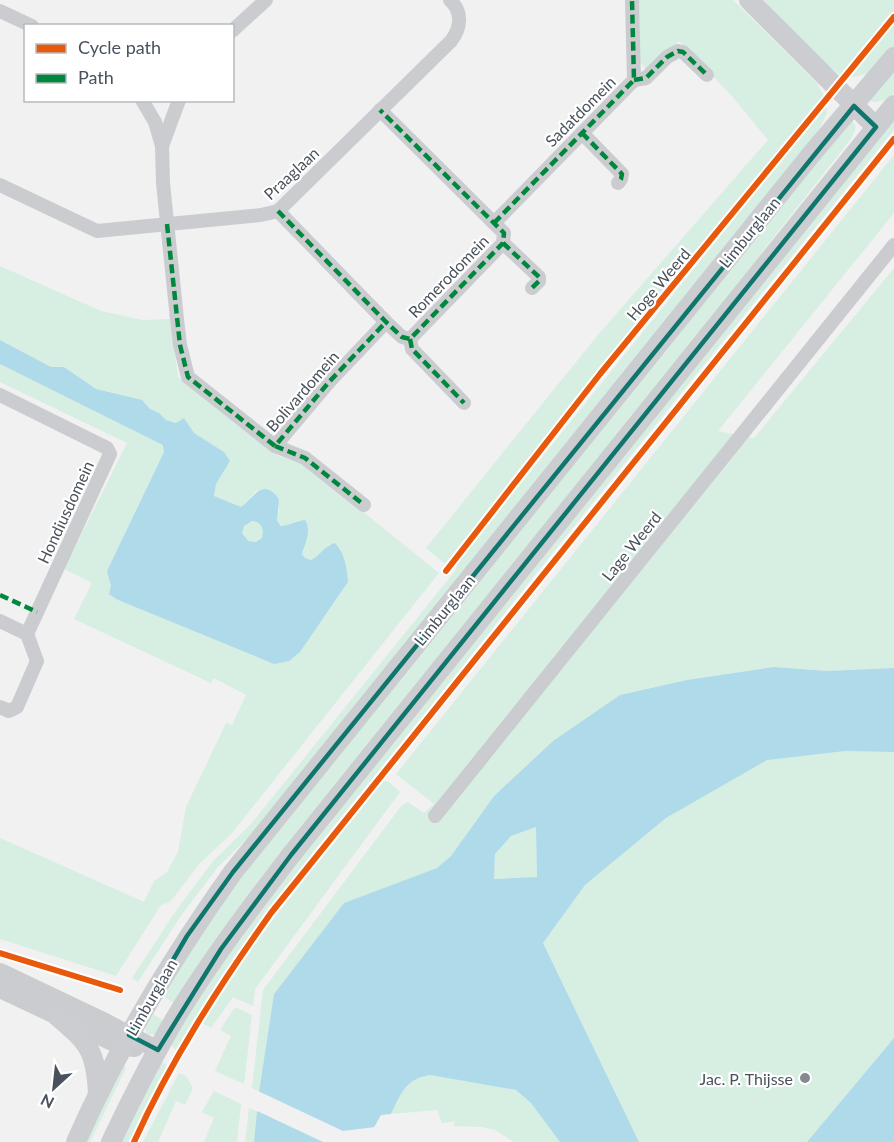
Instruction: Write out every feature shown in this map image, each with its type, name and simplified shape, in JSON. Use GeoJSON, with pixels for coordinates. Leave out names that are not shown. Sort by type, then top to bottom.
{"type":"FeatureCollection","features":[{"type":"Feature","properties":{"kind":"main road"},"geometry":{"type":"LineString","coordinates":[[749,0],[876,127],[894,105]]}},
{"type":"Feature","properties":{"kind":"main road"},"geometry":{"type":"LineString","coordinates":[[854,106],[894,57]]}},
{"type":"Feature","properties":{"kind":"main road","name":"Limburglaan"},"geometry":{"type":"LineString","coordinates":[[76,1142],[98,1094],[154,989],[232,872],[814,151],[854,106]]}},
{"type":"Feature","properties":{"kind":"main road","name":"Limburglaan"},"geometry":{"type":"LineString","coordinates":[[111,1142],[182,1008],[221,948],[291,855],[876,127]]}},
{"type":"Feature","properties":{"kind":"main road"},"geometry":{"type":"LineString","coordinates":[[57,1016],[88,1046],[96,1070],[98,1094]]}},
{"type":"Feature","properties":{"kind":"street"},"geometry":{"type":"LineString","coordinates":[[234,30],[266,0]]}},
{"type":"Feature","properties":{"kind":"street","name":"Praaglaan"},"geometry":{"type":"LineString","coordinates":[[0,185],[97,231],[261,215],[278,211],[456,34],[460,25],[459,14],[450,0]]}},
{"type":"Feature","properties":{"kind":"street","name":"Sadatdomein"},"geometry":{"type":"LineString","coordinates":[[494,223],[634,80],[632,0]]}},
{"type":"Feature","properties":{"kind":"street"},"geometry":{"type":"LineString","coordinates":[[0,10],[28,24]]}},
{"type":"Feature","properties":{"kind":"street"},"geometry":{"type":"LineString","coordinates":[[634,80],[646,78],[667,57],[678,51],[683,52],[707,75]]}},
{"type":"Feature","properties":{"kind":"street"},"geometry":{"type":"LineString","coordinates":[[143,102],[155,122],[162,146]]}},
{"type":"Feature","properties":{"kind":"street"},"geometry":{"type":"LineString","coordinates":[[162,146],[177,102]]}},
{"type":"Feature","properties":{"kind":"street","name":"Romerodomein"},"geometry":{"type":"LineString","coordinates":[[278,211],[386,322],[402,337],[410,339],[503,243],[504,233],[380,110]]}},
{"type":"Feature","properties":{"kind":"street"},"geometry":{"type":"LineString","coordinates":[[582,133],[622,174],[618,183]]}},
{"type":"Feature","properties":{"kind":"street","name":"Bolivardomein"},"geometry":{"type":"LineString","coordinates":[[162,146],[163,183],[180,345],[189,377],[275,446],[329,382],[386,322]]}},
{"type":"Feature","properties":{"kind":"street"},"geometry":{"type":"LineString","coordinates":[[503,243],[539,277],[539,281],[532,288]]}},
{"type":"Feature","properties":{"kind":"street","name":"Lage Weerd"},"geometry":{"type":"LineString","coordinates":[[435,816],[894,245]]}},
{"type":"Feature","properties":{"kind":"street"},"geometry":{"type":"LineString","coordinates":[[410,339],[412,349],[464,403]]}},
{"type":"Feature","properties":{"kind":"street","name":"Hondiusdomein"},"geometry":{"type":"LineString","coordinates":[[0,395],[107,448],[110,454],[27,634]]}},
{"type":"Feature","properties":{"kind":"street"},"geometry":{"type":"LineString","coordinates":[[275,446],[305,458],[364,506]]}},
{"type":"Feature","properties":{"kind":"street"},"geometry":{"type":"LineString","coordinates":[[0,621],[27,634],[37,661],[17,707],[9,711],[0,707]]}},
{"type":"Feature","properties":{"kind":"street"},"geometry":{"type":"LineString","coordinates":[[0,972],[126,1041]]}},
{"type":"Feature","properties":{"kind":"street"},"geometry":{"type":"LineString","coordinates":[[0,988],[57,1016],[158,1050]]}},
{"type":"Feature","properties":{"kind":"highlighted area"},"geometry":{"type":"Polygon","coordinates":[[[854,106],[876,127],[291,855],[221,949],[158,1050],[129,1035],[187,936],[233,872],[854,106]]]}},
{"type":"Feature","properties":{"kind":"green space"},"geometry":{"type":"Polygon","coordinates":[[[639,0],[733,0],[817,83],[824,97],[614,351],[445,564],[426,548],[597,336],[768,140],[732,96],[679,41],[646,69],[640,63],[639,0]]]}},
{"type":"Feature","properties":{"kind":"green space"},"geometry":{"type":"Polygon","coordinates":[[[764,0],[894,0],[894,11],[842,76],[821,60],[764,0]]]}},
{"type":"Feature","properties":{"kind":"green space"},"geometry":{"type":"Polygon","coordinates":[[[894,20],[894,47],[870,72],[849,77],[894,20]]]}},
{"type":"Feature","properties":{"kind":"green space"},"geometry":{"type":"Polygon","coordinates":[[[894,64],[894,93],[877,102],[870,101],[869,98],[894,64]]]}},
{"type":"Feature","properties":{"kind":"green space"},"geometry":{"type":"Polygon","coordinates":[[[826,105],[827,113],[818,132],[257,829],[218,867],[180,917],[138,982],[132,978],[175,912],[213,861],[251,824],[455,571],[459,560],[826,105]]]}},
{"type":"Feature","properties":{"kind":"green space"},"geometry":{"type":"Polygon","coordinates":[[[894,114],[894,130],[296,874],[203,1005],[176,1051],[170,1043],[257,905],[894,114]]]}},
{"type":"Feature","properties":{"kind":"green space"},"geometry":{"type":"Polygon","coordinates":[[[852,120],[856,127],[851,139],[762,252],[749,279],[176,1004],[160,995],[222,901],[270,838],[852,120]]]}},
{"type":"Feature","properties":{"kind":"green space"},"geometry":{"type":"Polygon","coordinates":[[[894,155],[894,213],[718,431],[754,438],[894,268],[894,668],[827,671],[774,667],[687,680],[620,695],[553,741],[494,796],[451,856],[437,868],[344,903],[274,994],[259,1092],[252,1088],[263,990],[402,805],[408,802],[424,813],[434,804],[396,774],[894,155]]]}},
{"type":"Feature","properties":{"kind":"green space"},"geometry":{"type":"Polygon","coordinates":[[[0,266],[101,311],[143,320],[170,319],[178,377],[278,456],[305,465],[439,573],[231,834],[200,863],[170,902],[161,905],[116,976],[0,939],[0,838],[144,902],[154,881],[167,872],[178,852],[186,807],[226,723],[232,725],[246,695],[214,678],[211,683],[74,619],[92,583],[64,569],[127,443],[0,382],[0,364],[137,431],[108,392],[96,389],[64,367],[51,367],[0,340],[0,266]],[[184,418],[177,423],[166,420],[164,452],[107,571],[118,600],[274,664],[300,652],[345,587],[348,582],[344,558],[329,544],[318,557],[311,560],[305,558],[302,554],[304,549],[300,520],[292,525],[282,526],[277,521],[279,510],[257,490],[241,507],[214,496],[216,484],[230,461],[224,452],[194,433],[184,418]]]}},
{"type":"Feature","properties":{"kind":"green space"},"geometry":{"type":"Polygon","coordinates":[[[253,521],[263,528],[264,532],[257,542],[253,543],[243,536],[242,532],[249,522],[253,521]]]}},
{"type":"Feature","properties":{"kind":"green space"},"geometry":{"type":"Polygon","coordinates":[[[845,751],[894,752],[894,1038],[807,1142],[639,1142],[543,943],[585,885],[666,818],[767,759],[845,751]]]}},
{"type":"Feature","properties":{"kind":"green space"},"geometry":{"type":"Polygon","coordinates":[[[383,781],[389,782],[400,792],[255,989],[253,1006],[233,997],[211,1028],[202,1023],[266,929],[383,781]]]}},
{"type":"Feature","properties":{"kind":"green space"},"geometry":{"type":"Polygon","coordinates":[[[536,827],[537,877],[494,879],[495,854],[511,836],[536,827]]]}},
{"type":"Feature","properties":{"kind":"green space"},"geometry":{"type":"Polygon","coordinates":[[[235,1007],[252,1015],[244,1084],[215,1071],[231,1036],[220,1030],[235,1007]]]}},
{"type":"Feature","properties":{"kind":"green space"},"geometry":{"type":"Polygon","coordinates":[[[151,1013],[166,1022],[156,1035],[147,1034],[144,1025],[151,1013]]]}},
{"type":"Feature","properties":{"kind":"green space"},"geometry":{"type":"Polygon","coordinates":[[[163,1063],[167,1065],[129,1142],[117,1142],[157,1066],[163,1063]]]}},
{"type":"Feature","properties":{"kind":"green space"},"geometry":{"type":"Polygon","coordinates":[[[123,1065],[126,1068],[90,1142],[85,1142],[123,1065]]]}},
{"type":"Feature","properties":{"kind":"green space"},"geometry":{"type":"Polygon","coordinates":[[[179,1073],[186,1076],[193,1088],[185,1105],[176,1101],[158,1142],[143,1142],[179,1073]]]}},
{"type":"Feature","properties":{"kind":"green space"},"geometry":{"type":"Polygon","coordinates":[[[430,1075],[516,1090],[531,1103],[560,1142],[514,1142],[495,1130],[454,1126],[457,1121],[442,1123],[437,1110],[391,1114],[409,1084],[430,1075]]]}},
{"type":"Feature","properties":{"kind":"green space"},"geometry":{"type":"Polygon","coordinates":[[[214,1091],[241,1104],[237,1142],[204,1142],[214,1118],[202,1112],[214,1091]]]}},
{"type":"Feature","properties":{"kind":"green space"},"geometry":{"type":"Polygon","coordinates":[[[249,1108],[258,1112],[254,1142],[245,1142],[249,1108]]]}},
{"type":"Feature","properties":{"kind":"water"},"geometry":{"type":"Polygon","coordinates":[[[0,340],[51,367],[64,367],[96,389],[142,400],[166,420],[176,423],[184,418],[194,433],[224,452],[230,461],[216,484],[214,496],[241,507],[259,491],[268,490],[279,499],[277,521],[281,526],[305,520],[308,533],[302,554],[305,558],[311,560],[335,543],[345,561],[348,582],[300,652],[289,661],[274,664],[118,600],[109,594],[111,586],[107,571],[164,452],[163,445],[0,364],[0,340]],[[252,521],[244,526],[242,533],[248,541],[256,542],[262,538],[263,529],[252,521]]]}},
{"type":"Feature","properties":{"kind":"water"},"geometry":{"type":"Polygon","coordinates":[[[774,667],[827,671],[894,668],[894,752],[845,751],[767,760],[666,818],[585,885],[543,943],[639,1142],[560,1142],[531,1103],[516,1090],[430,1075],[409,1084],[391,1114],[381,1115],[373,1129],[343,1131],[337,1142],[254,1142],[274,994],[344,903],[437,868],[451,856],[494,796],[553,741],[620,695],[687,680],[774,667]],[[536,827],[511,836],[495,854],[494,879],[537,877],[536,827]]]}},
{"type":"Feature","properties":{"kind":"water"},"geometry":{"type":"Polygon","coordinates":[[[894,1038],[894,1142],[807,1142],[894,1038]]]}},
{"type":"Feature","properties":{"kind":"pier"},"geometry":{"type":"Polygon","coordinates":[[[256,1090],[343,1131],[375,1127],[373,1132],[345,1134],[341,1142],[323,1142],[255,1110],[256,1090]]]}},
{"type":"Feature","properties":{"kind":"marked path"},"geometry":{"type":"LineString","coordinates":[[494,223],[634,80],[632,0]]}},
{"type":"Feature","properties":{"kind":"marked path"},"geometry":{"type":"LineString","coordinates":[[634,80],[646,78],[667,57],[678,51],[683,52],[707,75]]}},
{"type":"Feature","properties":{"kind":"marked path"},"geometry":{"type":"LineString","coordinates":[[278,211],[386,322],[402,337],[410,339],[503,243],[504,233],[380,110]]}},
{"type":"Feature","properties":{"kind":"marked path"},"geometry":{"type":"LineString","coordinates":[[582,133],[622,174],[618,183]]}},
{"type":"Feature","properties":{"kind":"marked path"},"geometry":{"type":"LineString","coordinates":[[167,224],[180,345],[188,377],[275,446],[329,382],[386,322]]}},
{"type":"Feature","properties":{"kind":"marked path"},"geometry":{"type":"LineString","coordinates":[[503,243],[539,277],[539,281],[532,288]]}},
{"type":"Feature","properties":{"kind":"marked path"},"geometry":{"type":"LineString","coordinates":[[410,339],[412,349],[464,403]]}},
{"type":"Feature","properties":{"kind":"marked path"},"geometry":{"type":"LineString","coordinates":[[275,446],[305,458],[364,505]]}},
{"type":"Feature","properties":{"kind":"marked path"},"geometry":{"type":"LineString","coordinates":[[0,595],[37,612]]}},
{"type":"Feature","properties":{"kind":"cycle path","name":"Hoge Weerd"},"geometry":{"type":"LineString","coordinates":[[446,571],[600,374],[894,17]]}},
{"type":"Feature","properties":{"kind":"cycle path"},"geometry":{"type":"LineString","coordinates":[[134,1142],[197,1024],[271,913],[894,139]]}},
{"type":"Feature","properties":{"kind":"cycle path"},"geometry":{"type":"LineString","coordinates":[[0,953],[120,990]]}},
{"type":"Feature","properties":{"kind":"place","name":"Jac. P. Thijsse"},"geometry":{"type":"Point","coordinates":[805,1078]}}]}
